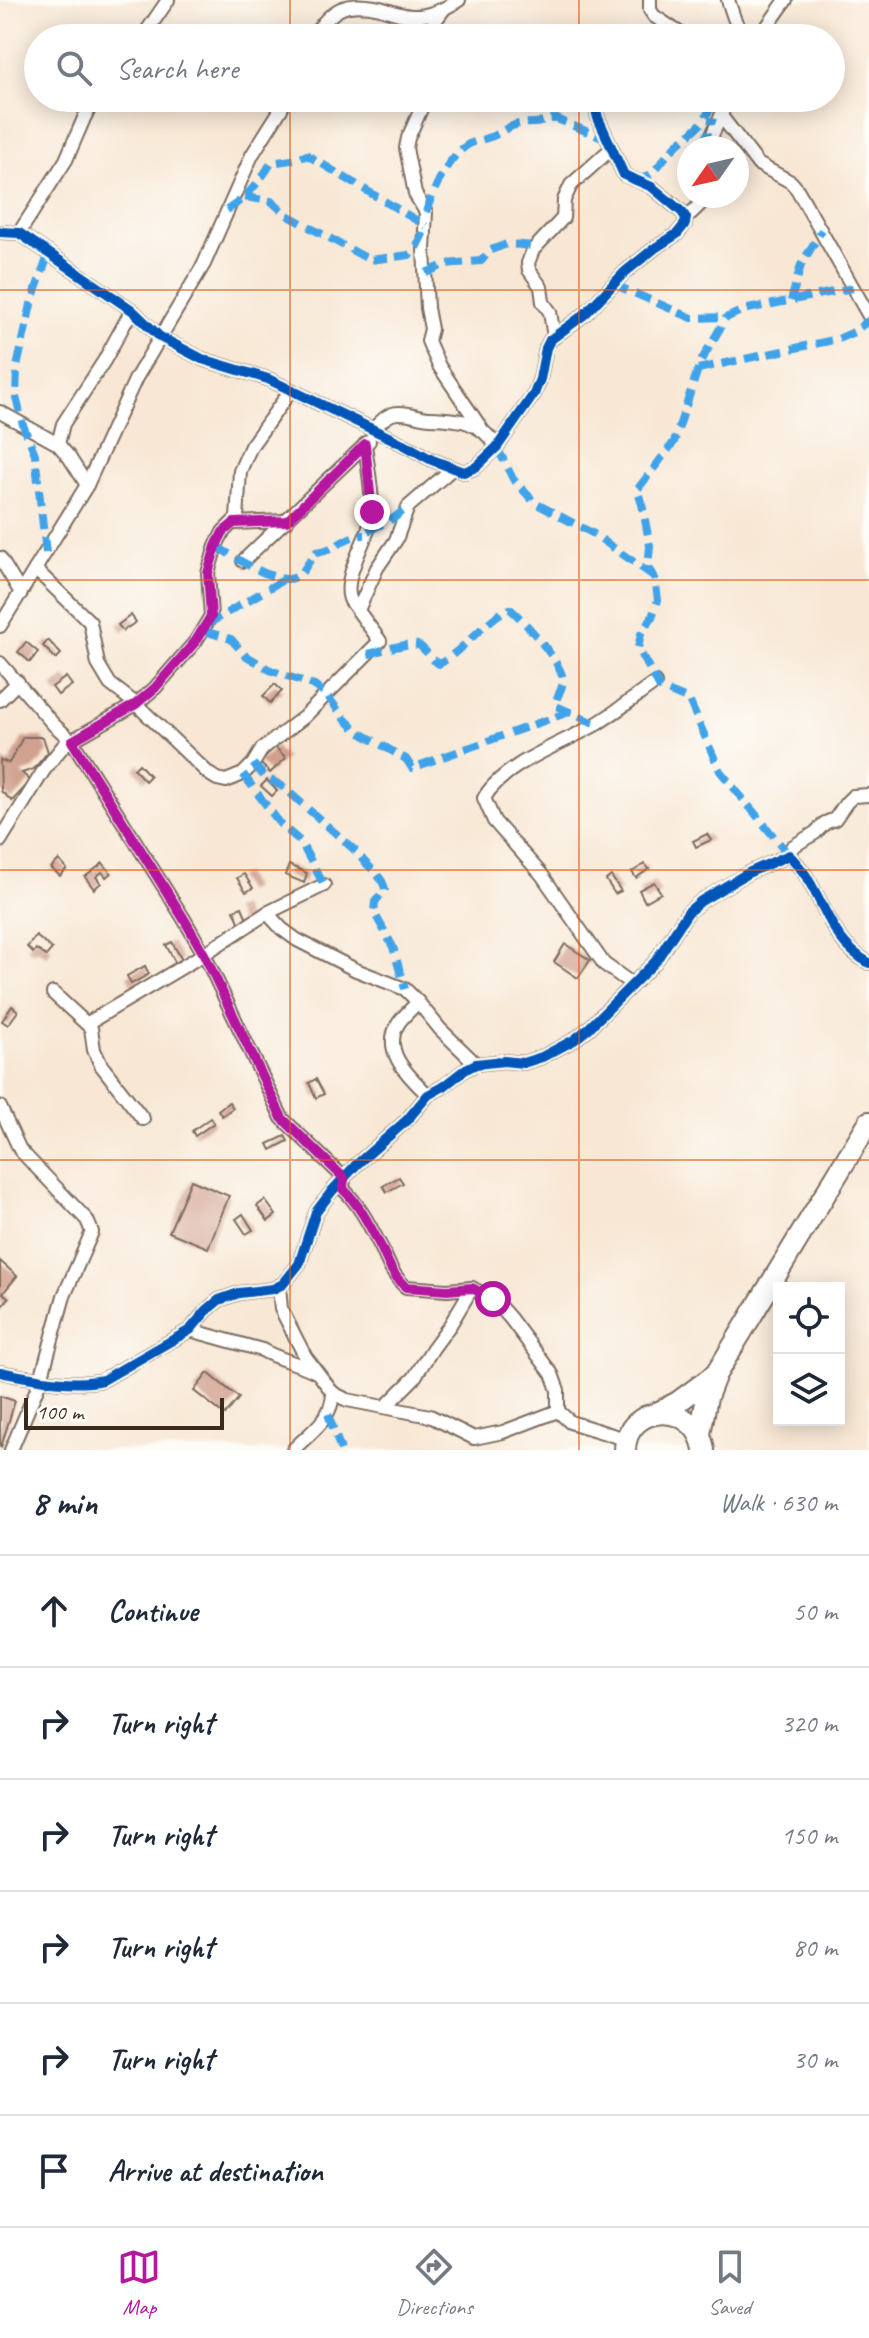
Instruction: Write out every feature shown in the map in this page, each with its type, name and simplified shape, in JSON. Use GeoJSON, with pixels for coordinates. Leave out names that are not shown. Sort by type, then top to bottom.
{"type":"FeatureCollection","features":[{"type":"Feature","properties":{"kind":"highway"},"geometry":{"type":"LineString","coordinates":[[702,1442],[707,1397],[716,1374],[869,1122]]}},
{"type":"Feature","properties":{"kind":"highway"},"geometry":{"type":"LineString","coordinates":[[625,1445],[641,1420],[678,1402],[716,1374]]}},
{"type":"Feature","properties":{"kind":"highway"},"geometry":{"type":"LineString","coordinates":[[657,1413],[682,1416],[695,1427],[702,1442]]}},
{"type":"Feature","properties":{"kind":"street"},"geometry":{"type":"LineString","coordinates":[[152,24],[168,0]]}},
{"type":"Feature","properties":{"kind":"street"},"geometry":{"type":"LineString","coordinates":[[323,24],[331,13],[359,1],[410,16],[444,9],[459,0]]}},
{"type":"Feature","properties":{"kind":"street"},"geometry":{"type":"LineString","coordinates":[[650,0],[650,10],[654,16],[666,24]]}},
{"type":"Feature","properties":{"kind":"street"},"geometry":{"type":"LineString","coordinates":[[728,0],[737,24]]}},
{"type":"Feature","properties":{"kind":"street"},"geometry":{"type":"LineString","coordinates":[[769,24],[786,0]]}},
{"type":"Feature","properties":{"kind":"street"},"geometry":{"type":"LineString","coordinates":[[433,24],[444,9]]}},
{"type":"Feature","properties":{"kind":"street"},"geometry":{"type":"LineString","coordinates":[[19,233],[66,160],[87,112]]}},
{"type":"Feature","properties":{"kind":"street"},"geometry":{"type":"LineString","coordinates":[[0,626],[87,485],[136,378],[204,264],[252,155],[278,112]]}},
{"type":"Feature","properties":{"kind":"street"},"geometry":{"type":"LineString","coordinates":[[420,112],[406,148],[415,194],[426,212],[424,249],[431,329],[428,341],[439,366],[497,447]]}},
{"type":"Feature","properties":{"kind":"street"},"geometry":{"type":"LineString","coordinates":[[596,112],[624,175],[652,187],[686,218]]}},
{"type":"Feature","properties":{"kind":"street"},"geometry":{"type":"LineString","coordinates":[[712,136],[722,112]]}},
{"type":"Feature","properties":{"kind":"street"},"geometry":{"type":"LineString","coordinates":[[721,116],[758,164],[791,182],[797,189],[869,316]]}},
{"type":"Feature","properties":{"kind":"street"},"geometry":{"type":"LineString","coordinates":[[554,337],[550,312],[543,302],[541,287],[529,270],[530,257],[563,218],[564,200],[571,185],[611,149]]}},
{"type":"Feature","properties":{"kind":"street"},"geometry":{"type":"LineString","coordinates":[[0,232],[19,233],[132,310],[160,337],[202,359],[268,379],[374,432],[464,472],[473,469],[497,447],[534,394],[546,348],[554,337],[585,314],[638,260],[677,234],[696,208]]}},
{"type":"Feature","properties":{"kind":"street"},"geometry":{"type":"LineString","coordinates":[[58,444],[63,424],[104,361],[132,310]]}},
{"type":"Feature","properties":{"kind":"street"},"geometry":{"type":"LineString","coordinates":[[0,841],[44,770],[64,745],[136,704],[155,688],[204,631],[211,611],[209,566],[223,532],[234,523],[238,513],[240,471],[251,446],[291,390]]}},
{"type":"Feature","properties":{"kind":"street"},"geometry":{"type":"LineString","coordinates":[[0,412],[58,444],[87,485]]}},
{"type":"Feature","properties":{"kind":"street"},"geometry":{"type":"LineString","coordinates":[[243,561],[365,444],[387,416],[398,413],[444,417],[481,428]]}},
{"type":"Feature","properties":{"kind":"street"},"geometry":{"type":"LineString","coordinates":[[35,569],[90,622],[99,668],[113,688],[136,704],[209,774],[222,780],[239,776],[248,770],[270,741],[304,717],[379,643],[379,638],[347,593],[372,517],[365,444]]}},
{"type":"Feature","properties":{"kind":"street"},"geometry":{"type":"LineString","coordinates":[[358,610],[377,568],[396,540],[408,507],[452,469]]}},
{"type":"Feature","properties":{"kind":"street"},"geometry":{"type":"LineString","coordinates":[[234,523],[287,521]]}},
{"type":"Feature","properties":{"kind":"street"},"geometry":{"type":"LineString","coordinates":[[0,558],[21,593]]}},
{"type":"Feature","properties":{"kind":"street"},"geometry":{"type":"LineString","coordinates":[[0,663],[72,741],[176,907],[204,954],[282,1118],[344,1178]]}},
{"type":"Feature","properties":{"kind":"street"},"geometry":{"type":"LineString","coordinates":[[0,700],[18,682]]}},
{"type":"Feature","properties":{"kind":"street"},"geometry":{"type":"LineString","coordinates":[[632,984],[604,964],[542,875],[494,821],[484,798],[490,787],[529,760],[596,724],[655,683]]}},
{"type":"Feature","properties":{"kind":"street"},"geometry":{"type":"LineString","coordinates":[[0,1372],[41,1379],[103,1380],[190,1330],[219,1300],[239,1293],[273,1289],[283,1284],[299,1264],[316,1212],[344,1178],[407,1120],[428,1095],[476,1064],[504,1061],[523,1063],[574,1040],[655,962],[688,912],[701,901],[748,873],[789,855],[792,847],[835,819],[853,796],[869,795]]}},
{"type":"Feature","properties":{"kind":"street"},"geometry":{"type":"LineString","coordinates":[[789,855],[809,881],[838,937],[857,957],[869,963]]}},
{"type":"Feature","properties":{"kind":"street"},"geometry":{"type":"LineString","coordinates":[[88,1023],[267,913],[324,885]]}},
{"type":"Feature","properties":{"kind":"street"},"geometry":{"type":"LineString","coordinates":[[267,913],[297,940],[356,970],[405,989],[476,1064]]}},
{"type":"Feature","properties":{"kind":"street"},"geometry":{"type":"LineString","coordinates":[[53,993],[88,1023],[101,1065],[143,1119]]}},
{"type":"Feature","properties":{"kind":"street"},"geometry":{"type":"LineString","coordinates":[[418,1002],[399,1023],[394,1046],[400,1067],[428,1095]]}},
{"type":"Feature","properties":{"kind":"street"},"geometry":{"type":"LineString","coordinates":[[0,1107],[20,1150],[87,1220],[92,1232],[64,1296],[41,1379],[11,1450]]}},
{"type":"Feature","properties":{"kind":"street"},"geometry":{"type":"LineString","coordinates":[[344,1178],[343,1189],[352,1197],[401,1284],[447,1290],[472,1288],[493,1299],[552,1374],[558,1390],[558,1411],[570,1422],[625,1445]]}},
{"type":"Feature","properties":{"kind":"street"},"geometry":{"type":"LineString","coordinates":[[279,1286],[281,1309],[305,1356],[333,1393],[347,1400],[436,1418],[474,1438],[503,1432],[558,1411]]}},
{"type":"Feature","properties":{"kind":"street"},"geometry":{"type":"LineString","coordinates":[[385,1407],[414,1378],[472,1288]]}},
{"type":"Feature","properties":{"kind":"street"},"geometry":{"type":"LineString","coordinates":[[190,1330],[262,1350],[322,1376]]}},
{"type":"Feature","properties":{"kind":"street"},"geometry":{"type":"LineString","coordinates":[[293,1450],[328,1414],[333,1393]]}},
{"type":"Feature","properties":{"kind":"building"},"geometry":{"type":"Polygon","coordinates":[[[131,615],[136,622],[123,631],[118,625],[131,615]]]}},
{"type":"Feature","properties":{"kind":"building"},"geometry":{"type":"Polygon","coordinates":[[[48,640],[61,654],[56,659],[43,646],[48,640]]]}},
{"type":"Feature","properties":{"kind":"building"},"geometry":{"type":"Polygon","coordinates":[[[26,642],[38,652],[30,662],[18,652],[26,642]]]}},
{"type":"Feature","properties":{"kind":"building"},"geometry":{"type":"Polygon","coordinates":[[[66,677],[72,685],[58,695],[52,687],[66,677]]]}},
{"type":"Feature","properties":{"kind":"building"},"geometry":{"type":"Polygon","coordinates":[[[275,684],[282,691],[270,703],[263,696],[275,684]]]}},
{"type":"Feature","properties":{"kind":"building"},"geometry":{"type":"Polygon","coordinates":[[[23,737],[43,737],[48,752],[34,769],[22,773],[31,781],[12,801],[1,791],[0,760],[9,763],[23,737]]]}},
{"type":"Feature","properties":{"kind":"building"},"geometry":{"type":"Polygon","coordinates":[[[275,747],[286,758],[270,773],[259,762],[275,747]]]}},
{"type":"Feature","properties":{"kind":"building"},"geometry":{"type":"Polygon","coordinates":[[[139,764],[150,776],[145,781],[134,769],[139,764]]]}},
{"type":"Feature","properties":{"kind":"building"},"geometry":{"type":"Polygon","coordinates":[[[267,780],[277,791],[272,796],[261,786],[267,780]]]}},
{"type":"Feature","properties":{"kind":"building"},"geometry":{"type":"Polygon","coordinates":[[[707,834],[711,840],[696,847],[693,841],[707,834]]]}},
{"type":"Feature","properties":{"kind":"building"},"geometry":{"type":"Polygon","coordinates":[[[59,860],[67,869],[60,876],[51,868],[59,860]]]}},
{"type":"Feature","properties":{"kind":"building"},"geometry":{"type":"Polygon","coordinates":[[[103,863],[111,873],[106,877],[102,872],[96,877],[101,883],[94,889],[85,877],[103,863]]]}},
{"type":"Feature","properties":{"kind":"building"},"geometry":{"type":"Polygon","coordinates":[[[645,864],[649,869],[636,878],[632,872],[645,864]]]}},
{"type":"Feature","properties":{"kind":"building"},"geometry":{"type":"Polygon","coordinates":[[[289,865],[307,873],[304,883],[285,875],[289,865]]]}},
{"type":"Feature","properties":{"kind":"building"},"geometry":{"type":"Polygon","coordinates":[[[244,874],[253,888],[246,892],[237,878],[244,874]]]}},
{"type":"Feature","properties":{"kind":"building"},"geometry":{"type":"Polygon","coordinates":[[[611,876],[621,891],[615,894],[606,880],[611,876]]]}},
{"type":"Feature","properties":{"kind":"building"},"geometry":{"type":"Polygon","coordinates":[[[654,882],[661,893],[645,902],[639,890],[654,882]]]}},
{"type":"Feature","properties":{"kind":"building"},"geometry":{"type":"Polygon","coordinates":[[[242,907],[248,921],[240,924],[234,910],[242,907]]]}},
{"type":"Feature","properties":{"kind":"building"},"geometry":{"type":"Polygon","coordinates":[[[36,936],[52,949],[46,956],[36,949],[33,953],[27,947],[36,936]]]}},
{"type":"Feature","properties":{"kind":"building"},"geometry":{"type":"Polygon","coordinates":[[[172,942],[182,960],[176,964],[166,945],[172,942]]]}},
{"type":"Feature","properties":{"kind":"building"},"geometry":{"type":"Polygon","coordinates":[[[565,944],[590,960],[578,978],[554,962],[565,944]]]}},
{"type":"Feature","properties":{"kind":"building"},"geometry":{"type":"Polygon","coordinates":[[[145,966],[149,974],[131,984],[127,976],[145,966]]]}},
{"type":"Feature","properties":{"kind":"building"},"geometry":{"type":"Polygon","coordinates":[[[12,1006],[18,1011],[8,1025],[2,1021],[12,1006]]]}},
{"type":"Feature","properties":{"kind":"building"},"geometry":{"type":"Polygon","coordinates":[[[316,1079],[324,1094],[316,1098],[309,1083],[316,1079]]]}},
{"type":"Feature","properties":{"kind":"building"},"geometry":{"type":"Polygon","coordinates":[[[229,1102],[233,1108],[222,1116],[218,1110],[229,1102]]]}},
{"type":"Feature","properties":{"kind":"building"},"geometry":{"type":"Polygon","coordinates":[[[210,1118],[214,1123],[195,1136],[192,1131],[210,1118]]]}},
{"type":"Feature","properties":{"kind":"building"},"geometry":{"type":"Polygon","coordinates":[[[285,1136],[288,1141],[271,1150],[268,1144],[285,1136]]]}},
{"type":"Feature","properties":{"kind":"building"},"geometry":{"type":"Polygon","coordinates":[[[399,1177],[403,1183],[387,1192],[383,1186],[399,1177]]]}},
{"type":"Feature","properties":{"kind":"building"},"geometry":{"type":"Polygon","coordinates":[[[191,1180],[229,1196],[208,1248],[169,1232],[191,1180]]]}},
{"type":"Feature","properties":{"kind":"building"},"geometry":{"type":"Polygon","coordinates":[[[265,1200],[276,1215],[268,1221],[257,1206],[265,1200]]]}},
{"type":"Feature","properties":{"kind":"building"},"geometry":{"type":"Polygon","coordinates":[[[243,1214],[253,1230],[246,1234],[236,1219],[243,1214]]]}},
{"type":"Feature","properties":{"kind":"building"},"geometry":{"type":"Polygon","coordinates":[[[0,1261],[17,1276],[3,1293],[9,1298],[2,1306],[0,1304],[0,1261]]]}},
{"type":"Feature","properties":{"kind":"building"},"geometry":{"type":"Polygon","coordinates":[[[208,1373],[239,1398],[225,1415],[194,1391],[208,1373]]]}},
{"type":"Feature","properties":{"kind":"building"},"geometry":{"type":"Polygon","coordinates":[[[0,1396],[15,1401],[1,1447],[0,1447],[0,1396]]]}},
{"type":"Feature","properties":{"kind":"marked path"},"geometry":{"type":"LineString","coordinates":[[636,181],[654,171],[700,125],[708,112]]}},
{"type":"Feature","properties":{"kind":"marked path"},"geometry":{"type":"LineString","coordinates":[[707,136],[713,118]]}},
{"type":"Feature","properties":{"kind":"marked path"},"geometry":{"type":"LineString","coordinates":[[426,212],[442,174],[454,157],[469,144],[512,126],[557,119],[607,140]]}},
{"type":"Feature","properties":{"kind":"marked path"},"geometry":{"type":"LineString","coordinates":[[227,210],[252,189],[271,163],[307,155],[426,226]]}},
{"type":"Feature","properties":{"kind":"marked path"},"geometry":{"type":"LineString","coordinates":[[245,197],[271,201],[287,215],[370,260],[409,255],[425,230]]}},
{"type":"Feature","properties":{"kind":"marked path"},"geometry":{"type":"LineString","coordinates":[[791,301],[801,265],[822,230]]}},
{"type":"Feature","properties":{"kind":"marked path"},"geometry":{"type":"LineString","coordinates":[[426,273],[446,264],[481,261],[491,250],[507,244],[537,246]]}},
{"type":"Feature","properties":{"kind":"marked path"},"geometry":{"type":"LineString","coordinates":[[46,553],[35,454],[16,397],[17,367],[32,300],[49,253]]}},
{"type":"Feature","properties":{"kind":"marked path"},"geometry":{"type":"LineString","coordinates":[[613,284],[692,318],[727,317]]}},
{"type":"Feature","properties":{"kind":"marked path"},"geometry":{"type":"LineString","coordinates":[[789,855],[720,771],[689,700],[660,688],[638,648],[641,634],[658,600],[655,579],[648,568],[650,546],[637,490],[674,442],[700,363],[726,318],[743,310],[853,288]]}},
{"type":"Feature","properties":{"kind":"marked path"},"geometry":{"type":"LineString","coordinates":[[698,369],[838,339],[869,320]]}},
{"type":"Feature","properties":{"kind":"marked path"},"geometry":{"type":"LineString","coordinates":[[497,447],[513,479],[535,503],[594,534],[652,575]]}},
{"type":"Feature","properties":{"kind":"marked path"},"geometry":{"type":"LineString","coordinates":[[368,531],[408,507]]}},
{"type":"Feature","properties":{"kind":"marked path"},"geometry":{"type":"LineString","coordinates":[[216,546],[256,569],[288,579],[299,575],[316,552],[351,537],[365,535]]}},
{"type":"Feature","properties":{"kind":"marked path"},"geometry":{"type":"LineString","coordinates":[[206,625],[283,580]]}},
{"type":"Feature","properties":{"kind":"marked path"},"geometry":{"type":"LineString","coordinates":[[368,654],[416,645],[439,664],[495,617],[510,609],[533,632],[562,675],[556,706],[596,724]]}},
{"type":"Feature","properties":{"kind":"marked path"},"geometry":{"type":"LineString","coordinates":[[204,631],[231,639],[245,655],[270,670],[313,685],[326,694],[357,731],[406,759],[412,768],[569,712]]}},
{"type":"Feature","properties":{"kind":"marked path"},"geometry":{"type":"LineString","coordinates":[[253,764],[358,853],[380,879],[385,889],[375,902],[374,912],[393,947],[405,989]]}},
{"type":"Feature","properties":{"kind":"marked path"},"geometry":{"type":"LineString","coordinates":[[243,774],[281,825],[300,841],[324,885]]}},
{"type":"Feature","properties":{"kind":"marked path"},"geometry":{"type":"LineString","coordinates":[[328,1414],[341,1450]]}},
{"type":"Feature","properties":{"kind":"cycle path"},"geometry":{"type":"LineString","coordinates":[[0,232],[19,233],[132,310],[160,337],[202,359],[268,379],[432,460],[464,472],[476,467],[497,447],[534,394],[550,340],[585,314],[625,272],[677,234],[685,224],[686,218],[682,212],[652,187],[624,175],[596,112]]}},
{"type":"Feature","properties":{"kind":"cycle path"},"geometry":{"type":"LineString","coordinates":[[0,1372],[64,1382],[103,1380],[190,1330],[219,1300],[239,1293],[273,1289],[283,1284],[299,1264],[316,1212],[332,1191],[407,1120],[428,1095],[476,1064],[504,1061],[523,1063],[574,1040],[655,962],[688,912],[748,873],[789,855],[807,877],[840,937],[869,963]]}},
{"type":"Feature","properties":{"kind":"route"},"geometry":{"type":"LineString","coordinates":[[372,512],[365,444],[287,521],[234,523],[223,532],[209,566],[211,616],[204,631],[155,688],[136,704],[72,741],[204,954],[282,1118],[344,1178],[343,1189],[352,1197],[401,1284],[447,1290],[472,1288],[493,1299]]}}]}
